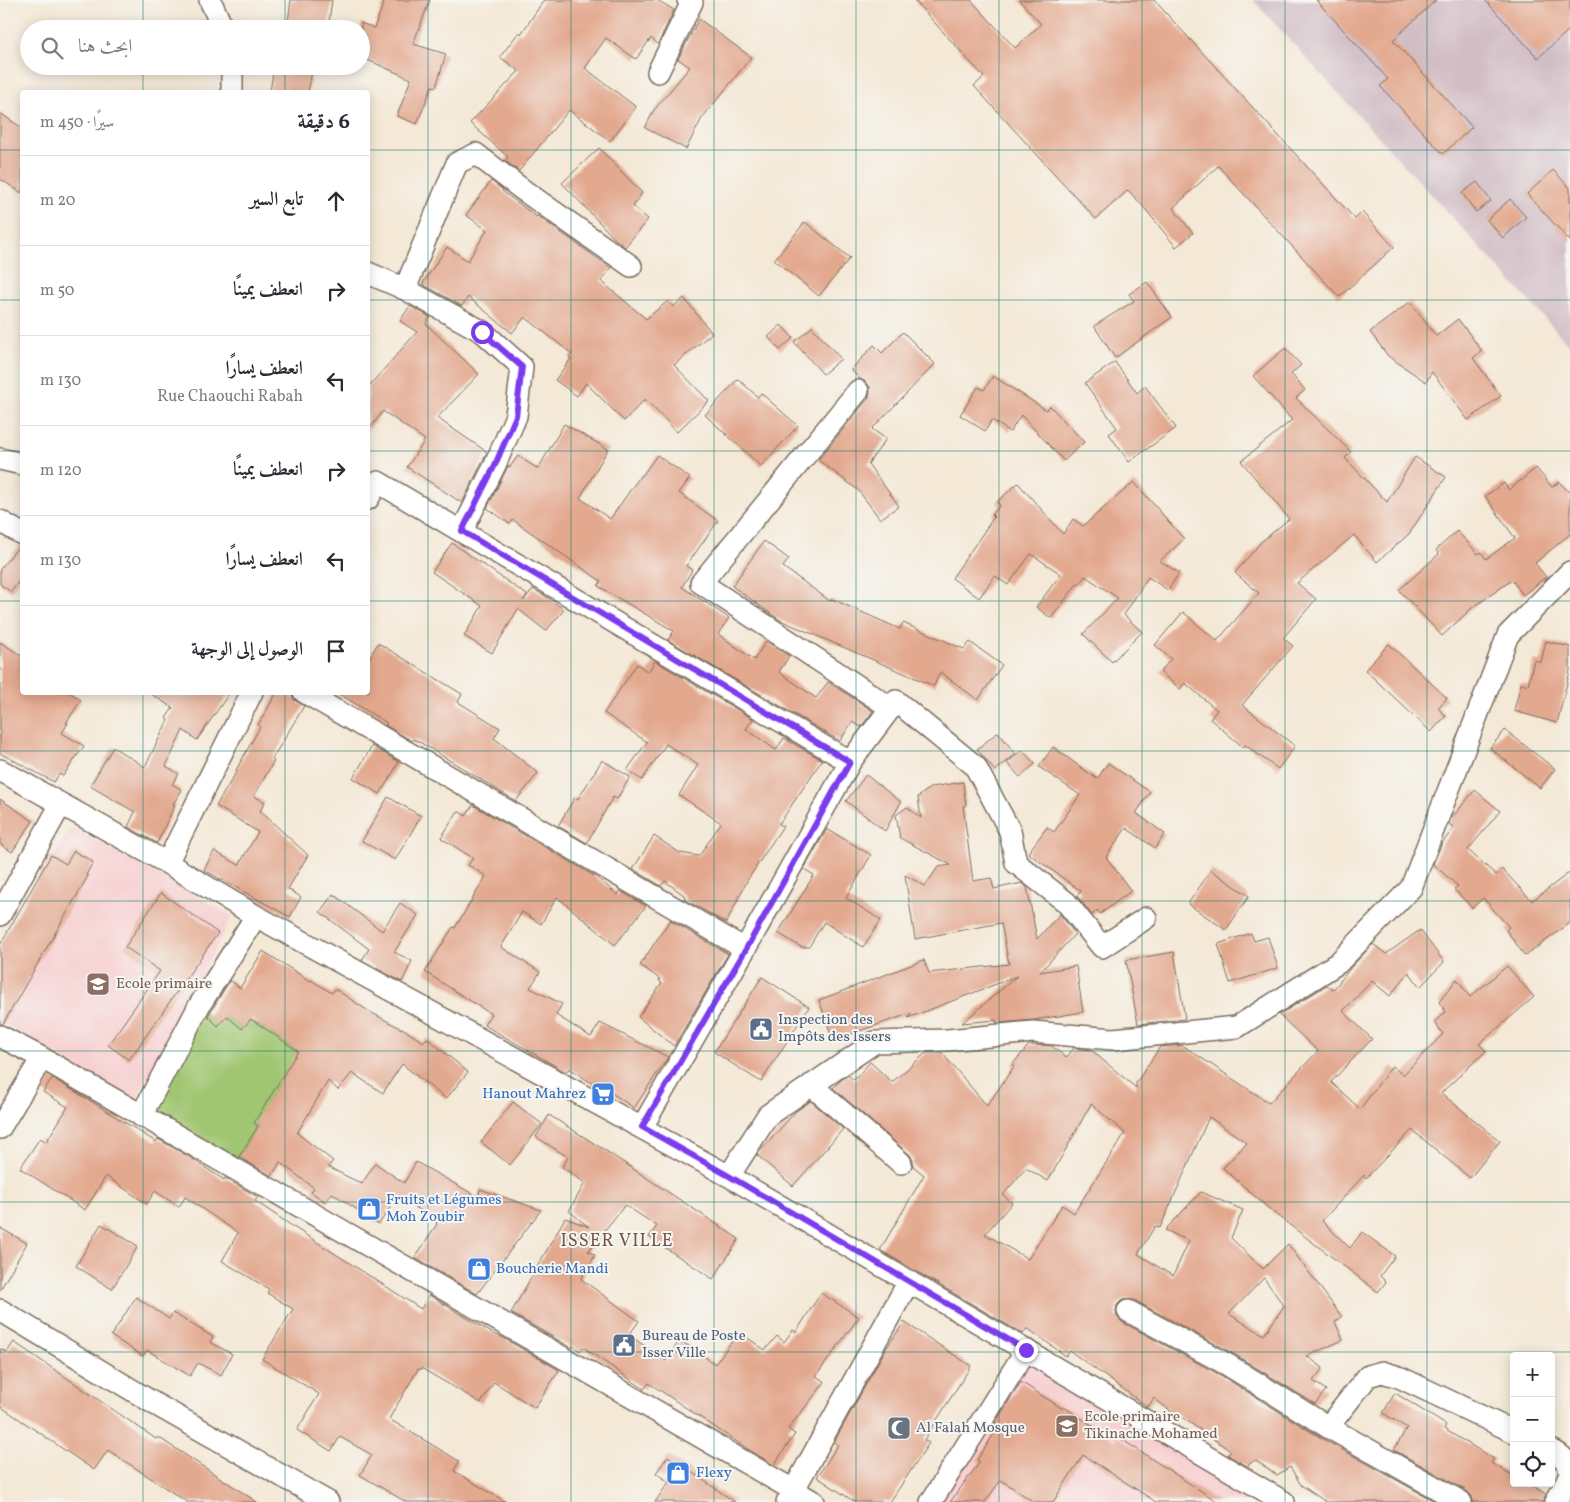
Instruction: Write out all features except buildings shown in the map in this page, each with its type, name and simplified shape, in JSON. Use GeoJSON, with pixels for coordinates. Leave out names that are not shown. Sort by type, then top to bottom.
{"type":"FeatureCollection","features":[{"type":"Feature","properties":{"kind":"street"},"geometry":{"type":"LineString","coordinates":[[210,0],[219,20]]}},
{"type":"Feature","properties":{"kind":"street"},"geometry":{"type":"LineString","coordinates":[[658,72],[692,2],[688,0]]}},
{"type":"Feature","properties":{"kind":"street"},"geometry":{"type":"LineString","coordinates":[[232,75],[232,90]]}},
{"type":"Feature","properties":{"kind":"street"},"geometry":{"type":"LineString","coordinates":[[405,289],[457,163],[476,154],[523,190],[631,266]]}},
{"type":"Feature","properties":{"kind":"street"},"geometry":{"type":"LineString","coordinates":[[370,274],[405,289],[482,332],[522,367],[516,416],[495,465],[462,531]]}},
{"type":"Feature","properties":{"kind":"street"},"geometry":{"type":"LineString","coordinates":[[858,391],[701,584],[891,708]]}},
{"type":"Feature","properties":{"kind":"street"},"geometry":{"type":"LineString","coordinates":[[0,459],[20,464]]}},
{"type":"Feature","properties":{"kind":"street"},"geometry":{"type":"LineString","coordinates":[[373,490],[462,531],[850,762]]}},
{"type":"Feature","properties":{"kind":"street"},"geometry":{"type":"LineString","coordinates":[[0,522],[20,533]]}},
{"type":"Feature","properties":{"kind":"street"},"geometry":{"type":"LineString","coordinates":[[729,1176],[768,1114],[875,1042],[947,1040],[1033,1032],[1112,1039],[1237,1027],[1338,963],[1411,888],[1508,636],[1570,572]]}},
{"type":"Feature","properties":{"kind":"street"},"geometry":{"type":"LineString","coordinates":[[167,863],[251,695]]}},
{"type":"Feature","properties":{"kind":"street"},"geometry":{"type":"LineString","coordinates":[[309,695],[746,949]]}},
{"type":"Feature","properties":{"kind":"street"},"geometry":{"type":"LineString","coordinates":[[642,1127],[746,949],[850,762],[896,701],[975,766],[1010,831],[1016,863],[1066,902],[1102,947],[1146,918]]}},
{"type":"Feature","properties":{"kind":"street"},"geometry":{"type":"LineString","coordinates":[[0,770],[167,863],[256,916],[729,1176],[1284,1502]]}},
{"type":"Feature","properties":{"kind":"street"},"geometry":{"type":"LineString","coordinates":[[0,915],[60,804]]}},
{"type":"Feature","properties":{"kind":"street"},"geometry":{"type":"LineString","coordinates":[[141,1116],[199,1006],[256,916]]}},
{"type":"Feature","properties":{"kind":"street"},"geometry":{"type":"LineString","coordinates":[[0,1036],[42,1058],[790,1496],[814,1502]]}},
{"type":"Feature","properties":{"kind":"street"},"geometry":{"type":"LineString","coordinates":[[0,1128],[42,1058]]}},
{"type":"Feature","properties":{"kind":"street"},"geometry":{"type":"LineString","coordinates":[[811,1086],[901,1163]]}},
{"type":"Feature","properties":{"kind":"street"},"geometry":{"type":"LineString","coordinates":[[790,1496],[909,1281]]}},
{"type":"Feature","properties":{"kind":"street"},"geometry":{"type":"LineString","coordinates":[[0,1310],[155,1404],[328,1502]]}},
{"type":"Feature","properties":{"kind":"street"},"geometry":{"type":"LineString","coordinates":[[1128,1311],[1228,1365],[1328,1427],[1461,1502]]}},
{"type":"Feature","properties":{"kind":"street"},"geometry":{"type":"LineString","coordinates":[[931,1502],[1026,1350]]}},
{"type":"Feature","properties":{"kind":"street"},"geometry":{"type":"LineString","coordinates":[[1328,1427],[1368,1376],[1382,1372],[1399,1377],[1510,1430]]}},
{"type":"Feature","properties":{"kind":"street"},"geometry":{"type":"LineString","coordinates":[[1555,1451],[1567,1462],[1570,1472],[1556,1502]]}},
{"type":"Feature","properties":{"kind":"shaded area"},"geometry":{"type":"Polygon","coordinates":[[[1253,0],[1570,0],[1570,346],[1253,0]]]}},
{"type":"Feature","properties":{"kind":"shaded area","name":"Ecole primaire"},"geometry":{"type":"Polygon","coordinates":[[[71,827],[232,916],[135,1102],[0,1021],[0,947],[71,827]]]}},
{"type":"Feature","properties":{"kind":"shaded area","name":"Ecole primaire Tikinache Mohamed"},"geometry":{"type":"Polygon","coordinates":[[[1026,1350],[1284,1502],[931,1502],[1026,1350]]]}},
{"type":"Feature","properties":{"kind":"green space"},"geometry":{"type":"Polygon","coordinates":[[[201,1010],[218,1025],[227,1016],[241,1029],[249,1021],[266,1029],[297,1051],[296,1053],[309,1063],[285,1072],[255,1123],[257,1127],[231,1168],[141,1116],[201,1010]]]}},
{"type":"Feature","properties":{"kind":"place","name":"Ecole primaire"},"geometry":{"type":"Point","coordinates":[98,984]}},
{"type":"Feature","properties":{"kind":"place","name":"Inspection des Impôts des Issers"},"geometry":{"type":"Point","coordinates":[761,1029]}},
{"type":"Feature","properties":{"kind":"place","name":"Hanout Mahrez"},"geometry":{"type":"Point","coordinates":[603,1094]}},
{"type":"Feature","properties":{"kind":"place","name":"Fruits et Légumes Moh Zoubir"},"geometry":{"type":"Point","coordinates":[369,1209]}},
{"type":"Feature","properties":{"kind":"place","name":"Boucherie Mandi"},"geometry":{"type":"Point","coordinates":[479,1269]}},
{"type":"Feature","properties":{"kind":"place","name":"Bureau de Poste Isser Ville"},"geometry":{"type":"Point","coordinates":[624,1345]}},
{"type":"Feature","properties":{"kind":"place","name":"Ecole primaire Tikinache Mohamed"},"geometry":{"type":"Point","coordinates":[1067,1426]}},
{"type":"Feature","properties":{"kind":"place","name":"Al Falah Mosque"},"geometry":{"type":"Point","coordinates":[899,1428]}},
{"type":"Feature","properties":{"kind":"place","name":"Flexy"},"geometry":{"type":"Point","coordinates":[678,1473]}},
{"type":"Feature","properties":{"kind":"district","name":"ISSER VILLE"},"geometry":{"type":"Point","coordinates":[617,1241]}},
{"type":"Feature","properties":{"kind":"route"},"geometry":{"type":"LineString","coordinates":[[482,332],[522,367],[516,416],[495,465],[462,531],[850,762],[746,949],[642,1127],[1026,1350]]}}]}
